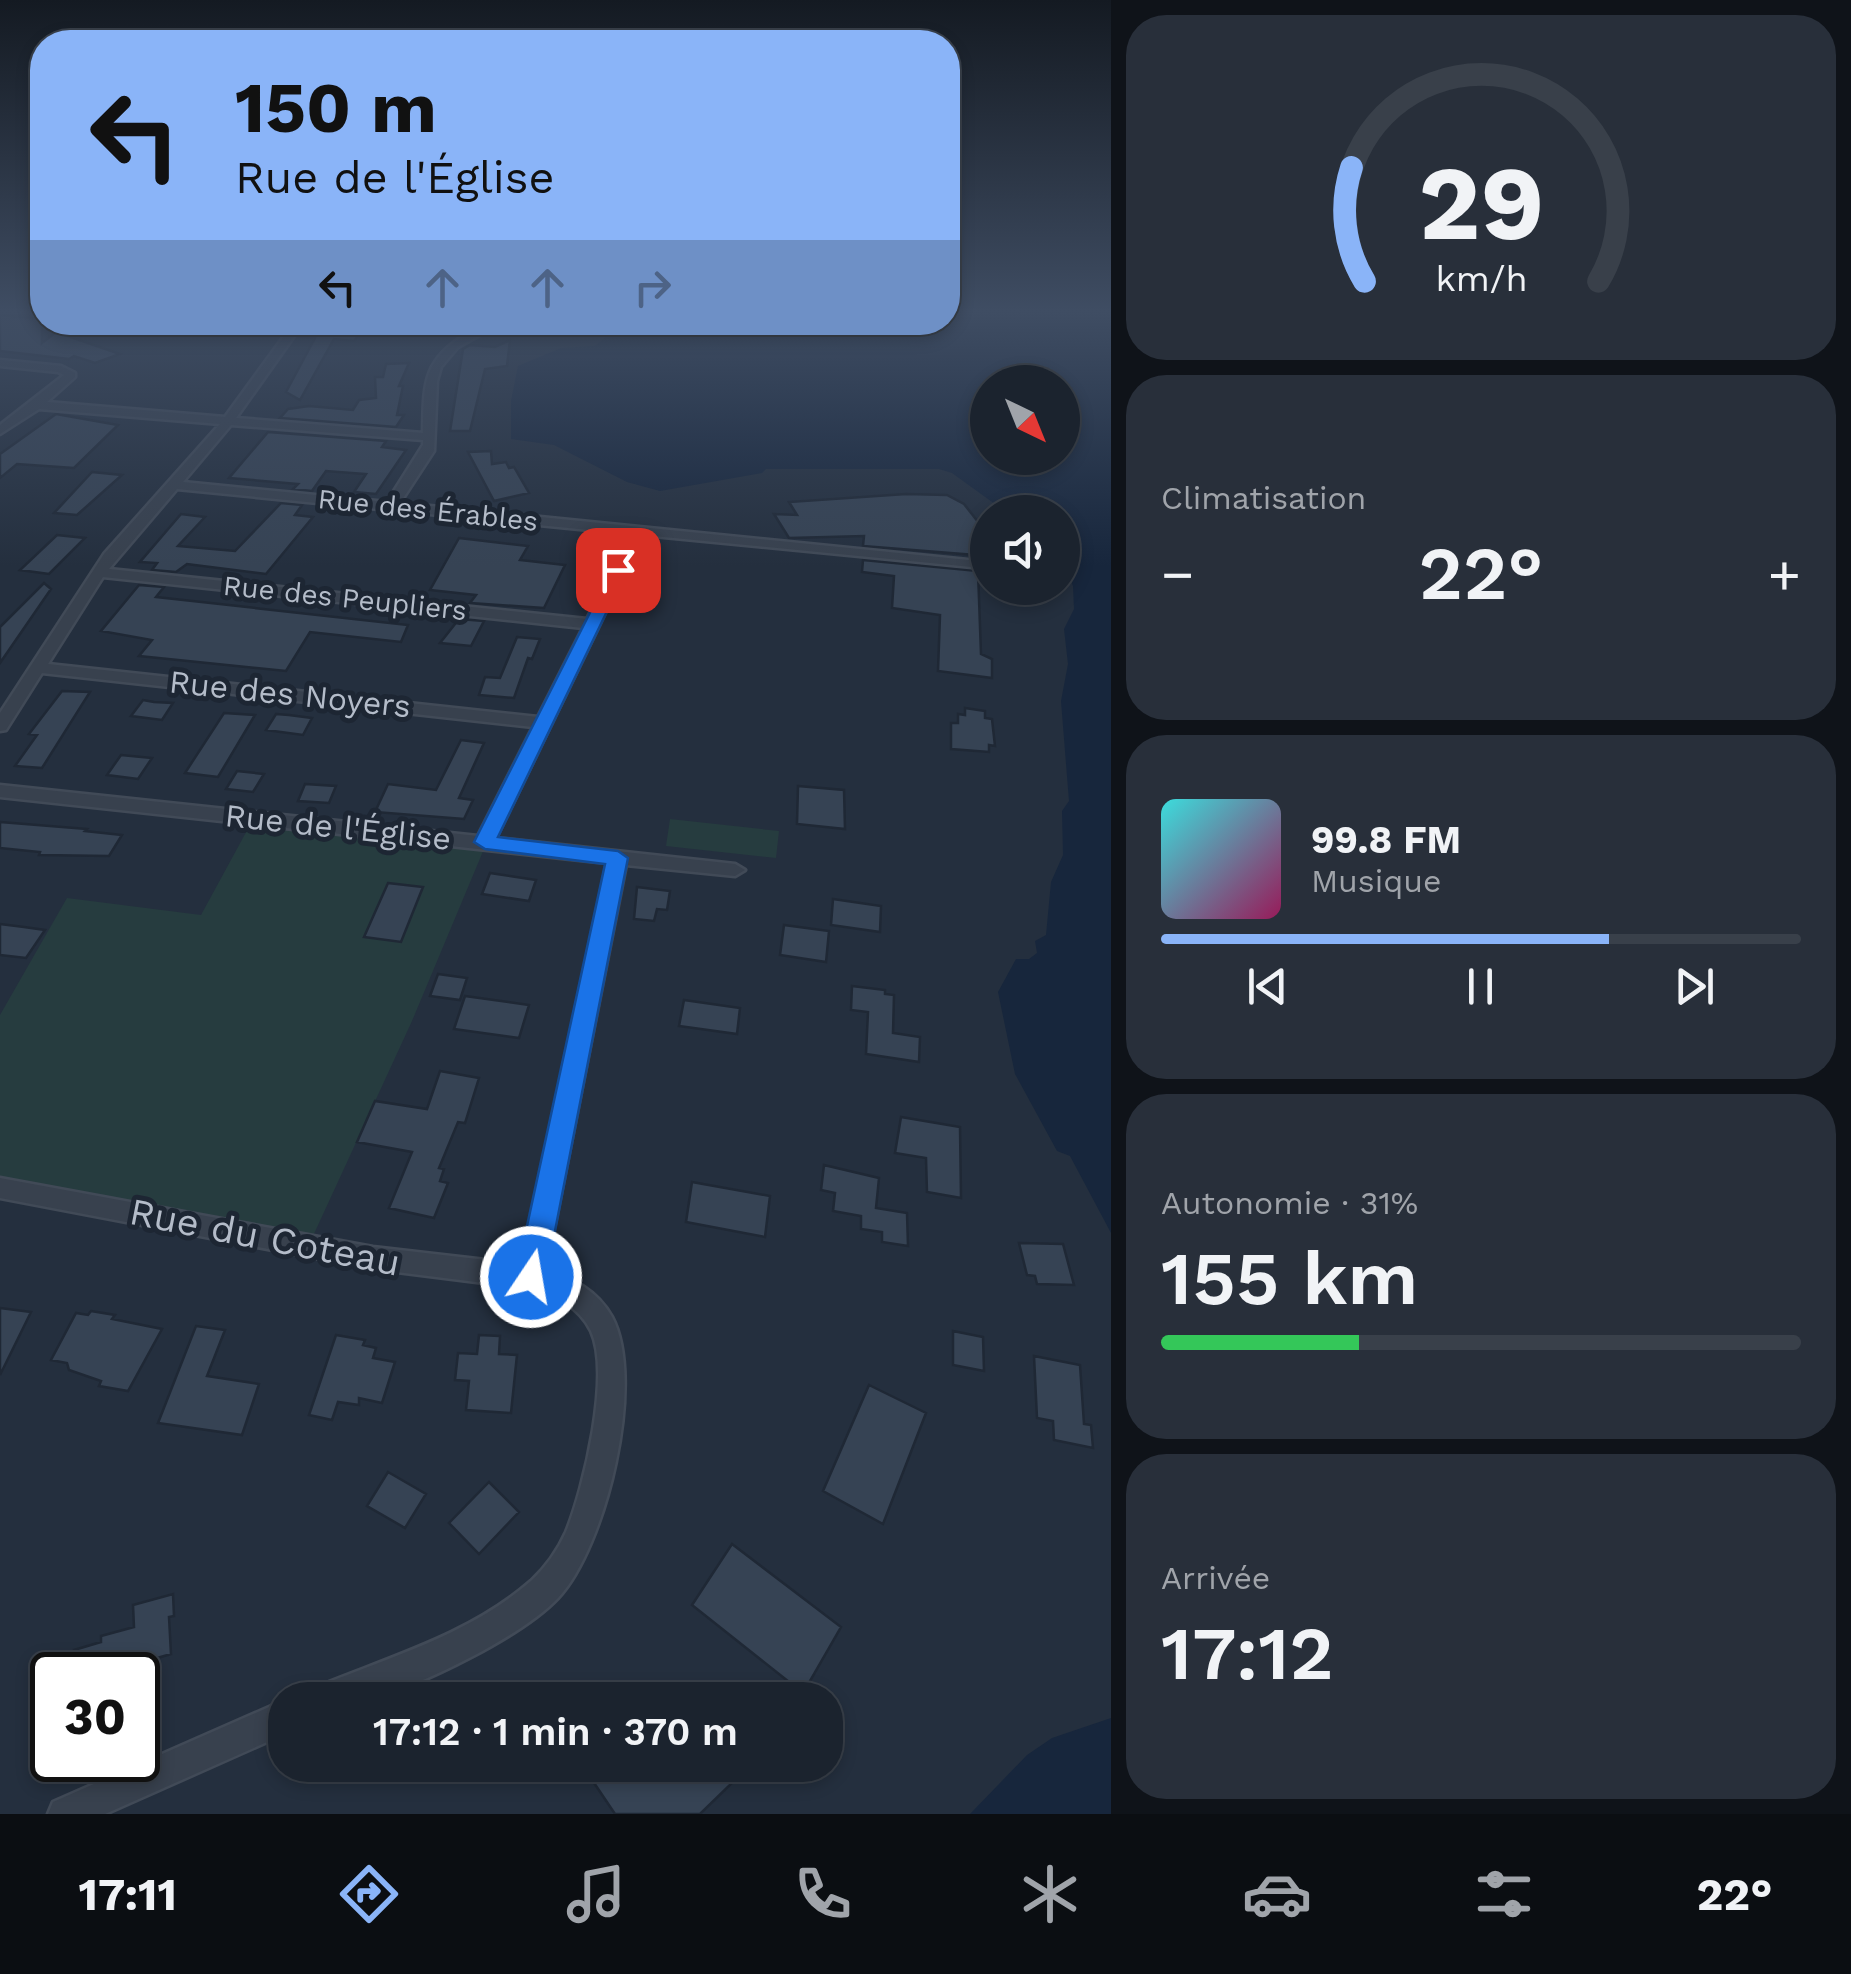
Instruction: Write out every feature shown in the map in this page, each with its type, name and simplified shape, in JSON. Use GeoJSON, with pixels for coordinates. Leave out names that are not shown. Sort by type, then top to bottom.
{"type":"FeatureCollection","features":[{"type":"Feature","properties":{"kind":"street"},"geometry":{"type":"LineString","coordinates":[[0,430],[48,397]]}},
{"type":"Feature","properties":{"kind":"street"},"geometry":{"type":"LineString","coordinates":[[0,726],[98,572],[247,397]]}},
{"type":"Feature","properties":{"kind":"street"},"geometry":{"type":"LineString","coordinates":[[391,506],[428,450],[428,397]]}},
{"type":"Feature","properties":{"kind":"street"},"geometry":{"type":"LineString","coordinates":[[38,405],[427,437]]}},
{"type":"Feature","properties":{"kind":"street","name":"Rue des Érables"},"geometry":{"type":"LineString","coordinates":[[173,486],[970,563]]}},
{"type":"Feature","properties":{"kind":"street"},"geometry":{"type":"LineString","coordinates":[[485,842],[638,532]]}},
{"type":"Feature","properties":{"kind":"street","name":"Rue des Peupliers"},"geometry":{"type":"LineString","coordinates":[[98,572],[592,624]]}},
{"type":"Feature","properties":{"kind":"street","name":"Rue des Noyers"},"geometry":{"type":"LineString","coordinates":[[37,668],[543,723]]}},
{"type":"Feature","properties":{"kind":"street","name":"Rue de l'Église"},"geometry":{"type":"LineString","coordinates":[[0,791],[735,870]]}},
{"type":"Feature","properties":{"kind":"street"},"geometry":{"type":"LineString","coordinates":[[531,1277],[618,858]]}},
{"type":"Feature","properties":{"kind":"street","name":"Rue du Coteau"},"geometry":{"type":"LineString","coordinates":[[0,1188],[376,1259],[531,1277],[559,1286],[592,1309],[608,1347],[613,1374],[610,1409],[578,1542],[555,1577],[493,1627],[367,1682]]}},
{"type":"Feature","properties":{"kind":"street"},"geometry":{"type":"LineString","coordinates":[[65,1814],[268,1724]]}},
{"type":"Feature","properties":{"kind":"green space"},"geometry":{"type":"Polygon","coordinates":[[[670,819],[779,831],[776,858],[666,846],[670,819]]]}},
{"type":"Feature","properties":{"kind":"green space"},"geometry":{"type":"Polygon","coordinates":[[[250,825],[484,849],[412,1021],[313,1236],[0,1177],[0,1015],[67,898],[201,915],[250,825]]]}},
{"type":"Feature","properties":{"kind":"water"},"geometry":{"type":"Polygon","coordinates":[[[512,397],[970,397],[970,475],[1080,475],[1080,397],[1111,397],[1111,1233],[1070,1156],[1057,1151],[1015,1074],[998,992],[1016,959],[1029,959],[1037,953],[1035,941],[1046,935],[1051,882],[1063,855],[1062,811],[1069,801],[1061,701],[1068,664],[1064,629],[1074,605],[1080,605],[1080,495],[982,495],[952,473],[939,469],[766,469],[762,473],[660,491],[627,482],[554,445],[511,439],[512,397]]]}},
{"type":"Feature","properties":{"kind":"water"},"geometry":{"type":"Polygon","coordinates":[[[1111,1718],[1111,1814],[970,1814],[1027,1755],[1052,1738],[1111,1718]]]}},
{"type":"Feature","properties":{"kind":"building"},"geometry":{"type":"Polygon","coordinates":[[[401,397],[397,415],[404,415],[396,427],[280,418],[288,409],[309,406],[353,410],[359,400],[401,397]]]}},
{"type":"Feature","properties":{"kind":"building"},"geometry":{"type":"Polygon","coordinates":[[[455,397],[478,397],[470,431],[450,431],[455,397]]]}},
{"type":"Feature","properties":{"kind":"building"},"geometry":{"type":"Polygon","coordinates":[[[56,414],[118,425],[74,468],[17,464],[0,478],[0,454],[56,414]]]}},
{"type":"Feature","properties":{"kind":"building"},"geometry":{"type":"Polygon","coordinates":[[[268,432],[386,441],[382,447],[406,450],[376,494],[354,492],[366,474],[326,471],[312,491],[293,489],[298,484],[229,478],[268,432]]]}},
{"type":"Feature","properties":{"kind":"building"},"geometry":{"type":"Polygon","coordinates":[[[491,451],[492,464],[506,462],[509,468],[514,467],[529,493],[494,501],[468,452],[491,451]]]}},
{"type":"Feature","properties":{"kind":"building"},"geometry":{"type":"Polygon","coordinates":[[[92,472],[122,475],[77,515],[54,513],[92,472]]]}},
{"type":"Feature","properties":{"kind":"building"},"geometry":{"type":"Polygon","coordinates":[[[947,495],[970,512],[970,555],[863,546],[864,536],[789,538],[774,514],[797,515],[789,502],[947,495]]]}},
{"type":"Feature","properties":{"kind":"building"},"geometry":{"type":"Polygon","coordinates":[[[281,503],[302,505],[295,515],[313,517],[266,574],[187,564],[176,572],[152,570],[157,563],[140,562],[181,514],[205,517],[178,546],[235,551],[281,503]]]}},
{"type":"Feature","properties":{"kind":"building"},"geometry":{"type":"Polygon","coordinates":[[[57,535],[85,538],[49,574],[20,570],[57,535]]]}},
{"type":"Feature","properties":{"kind":"building"},"geometry":{"type":"Polygon","coordinates":[[[459,538],[528,546],[520,560],[565,565],[544,608],[470,603],[476,595],[430,590],[459,538]]]}},
{"type":"Feature","properties":{"kind":"building"},"geometry":{"type":"Polygon","coordinates":[[[863,560],[970,570],[970,605],[979,605],[981,654],[992,659],[992,678],[938,671],[940,615],[892,608],[894,576],[862,572],[863,560]]]}},
{"type":"Feature","properties":{"kind":"building"},"geometry":{"type":"Polygon","coordinates":[[[44,583],[51,589],[0,663],[0,627],[44,583]]]}},
{"type":"Feature","properties":{"kind":"building"},"geometry":{"type":"Polygon","coordinates":[[[139,585],[164,587],[156,597],[408,625],[401,642],[310,632],[286,671],[139,656],[152,640],[101,631],[139,585]]]}},
{"type":"Feature","properties":{"kind":"building"},"geometry":{"type":"Polygon","coordinates":[[[459,619],[484,621],[471,646],[440,643],[459,619]]]}},
{"type":"Feature","properties":{"kind":"building"},"geometry":{"type":"Polygon","coordinates":[[[517,637],[540,639],[532,659],[528,658],[514,698],[479,695],[485,677],[500,678],[517,637]]]}},
{"type":"Feature","properties":{"kind":"building"},"geometry":{"type":"Polygon","coordinates":[[[62,691],[90,692],[42,768],[15,766],[37,735],[29,734],[62,691]]]}},
{"type":"Feature","properties":{"kind":"building"},"geometry":{"type":"Polygon","coordinates":[[[143,700],[173,703],[162,720],[131,716],[143,700]]]}},
{"type":"Feature","properties":{"kind":"building"},"geometry":{"type":"Polygon","coordinates":[[[965,708],[985,711],[985,718],[992,719],[995,746],[989,745],[989,752],[951,749],[951,723],[958,723],[958,714],[965,715],[965,708]]]}},
{"type":"Feature","properties":{"kind":"building"},"geometry":{"type":"Polygon","coordinates":[[[224,713],[255,715],[218,777],[185,773],[224,713]]]}},
{"type":"Feature","properties":{"kind":"building"},"geometry":{"type":"Polygon","coordinates":[[[276,714],[312,718],[303,735],[266,730],[276,714]]]}},
{"type":"Feature","properties":{"kind":"building"},"geometry":{"type":"Polygon","coordinates":[[[461,740],[484,743],[459,798],[473,800],[464,819],[375,812],[388,784],[436,790],[461,740]]]}},
{"type":"Feature","properties":{"kind":"building"},"geometry":{"type":"Polygon","coordinates":[[[121,755],[152,758],[138,779],[107,775],[121,755]]]}},
{"type":"Feature","properties":{"kind":"building"},"geometry":{"type":"Polygon","coordinates":[[[237,771],[264,774],[253,792],[226,789],[237,771]]]}},
{"type":"Feature","properties":{"kind":"building"},"geometry":{"type":"Polygon","coordinates":[[[305,784],[336,786],[329,803],[298,801],[305,784]]]}},
{"type":"Feature","properties":{"kind":"building"},"geometry":{"type":"Polygon","coordinates":[[[798,786],[844,790],[845,829],[797,824],[798,786]]]}},
{"type":"Feature","properties":{"kind":"building"},"geometry":{"type":"Polygon","coordinates":[[[0,822],[122,835],[109,856],[39,855],[40,852],[0,848],[0,822]]]}},
{"type":"Feature","properties":{"kind":"building"},"geometry":{"type":"Polygon","coordinates":[[[490,873],[536,880],[529,901],[482,894],[490,873]]]}},
{"type":"Feature","properties":{"kind":"building"},"geometry":{"type":"Polygon","coordinates":[[[388,883],[423,887],[401,942],[364,937],[388,883]]]}},
{"type":"Feature","properties":{"kind":"building"},"geometry":{"type":"Polygon","coordinates":[[[637,887],[670,891],[667,910],[657,909],[654,921],[634,919],[637,887]]]}},
{"type":"Feature","properties":{"kind":"building"},"geometry":{"type":"Polygon","coordinates":[[[833,899],[881,906],[880,932],[831,925],[833,899]]]}},
{"type":"Feature","properties":{"kind":"building"},"geometry":{"type":"Polygon","coordinates":[[[0,924],[45,930],[26,958],[0,955],[0,924]]]}},
{"type":"Feature","properties":{"kind":"building"},"geometry":{"type":"Polygon","coordinates":[[[784,925],[829,931],[826,962],[780,955],[784,925]]]}},
{"type":"Feature","properties":{"kind":"building"},"geometry":{"type":"Polygon","coordinates":[[[438,974],[467,978],[460,1000],[430,996],[438,974]]]}},
{"type":"Feature","properties":{"kind":"building"},"geometry":{"type":"Polygon","coordinates":[[[852,986],[885,990],[885,994],[894,995],[893,1033],[920,1037],[919,1062],[866,1054],[868,1012],[851,1010],[852,986]]]}},
{"type":"Feature","properties":{"kind":"building"},"geometry":{"type":"Polygon","coordinates":[[[465,996],[529,1005],[519,1038],[454,1029],[465,996]]]}},
{"type":"Feature","properties":{"kind":"building"},"geometry":{"type":"Polygon","coordinates":[[[684,1000],[740,1008],[737,1034],[679,1026],[684,1000]]]}},
{"type":"Feature","properties":{"kind":"building"},"geometry":{"type":"Polygon","coordinates":[[[440,1071],[479,1078],[465,1123],[458,1122],[439,1168],[444,1169],[440,1181],[448,1183],[434,1218],[389,1208],[412,1152],[357,1142],[375,1101],[427,1109],[440,1071]]]}},
{"type":"Feature","properties":{"kind":"building"},"geometry":{"type":"Polygon","coordinates":[[[901,1117],[960,1127],[961,1198],[927,1192],[926,1158],[895,1153],[901,1117]]]}},
{"type":"Feature","properties":{"kind":"building"},"geometry":{"type":"Polygon","coordinates":[[[824,1165],[879,1178],[876,1208],[907,1213],[908,1246],[882,1242],[882,1232],[861,1229],[861,1216],[833,1211],[835,1193],[821,1190],[824,1165]]]}},
{"type":"Feature","properties":{"kind":"building"},"geometry":{"type":"Polygon","coordinates":[[[692,1182],[770,1196],[765,1237],[686,1222],[692,1182]]]}},
{"type":"Feature","properties":{"kind":"building"},"geometry":{"type":"Polygon","coordinates":[[[1019,1243],[1063,1244],[1074,1285],[1037,1284],[1035,1276],[1027,1275],[1019,1243]]]}},
{"type":"Feature","properties":{"kind":"building"},"geometry":{"type":"Polygon","coordinates":[[[0,1308],[31,1312],[0,1375],[0,1308]]]}},
{"type":"Feature","properties":{"kind":"building"},"geometry":{"type":"Polygon","coordinates":[[[91,1311],[162,1329],[128,1391],[99,1386],[101,1381],[69,1370],[67,1363],[51,1360],[76,1313],[88,1315],[91,1311]]]}},
{"type":"Feature","properties":{"kind":"building"},"geometry":{"type":"Polygon","coordinates":[[[196,1326],[225,1330],[207,1376],[259,1384],[242,1435],[158,1423],[196,1326]]]}},
{"type":"Feature","properties":{"kind":"building"},"geometry":{"type":"Polygon","coordinates":[[[953,1331],[983,1337],[984,1371],[953,1365],[953,1331]]]}},
{"type":"Feature","properties":{"kind":"building"},"geometry":{"type":"Polygon","coordinates":[[[336,1335],[365,1340],[363,1345],[376,1348],[373,1358],[395,1362],[382,1403],[359,1398],[359,1405],[338,1402],[332,1420],[309,1415],[336,1335]]]}},
{"type":"Feature","properties":{"kind":"building"},"geometry":{"type":"Polygon","coordinates":[[[479,1335],[500,1336],[499,1354],[517,1355],[511,1413],[466,1410],[469,1381],[455,1380],[458,1353],[477,1354],[479,1335]]]}},
{"type":"Feature","properties":{"kind":"building"},"geometry":{"type":"Polygon","coordinates":[[[1034,1356],[1080,1365],[1084,1424],[1091,1425],[1093,1448],[1054,1440],[1053,1421],[1037,1418],[1034,1356]]]}},
{"type":"Feature","properties":{"kind":"building"},"geometry":{"type":"Polygon","coordinates":[[[869,1385],[926,1413],[883,1524],[823,1491],[869,1385]]]}},
{"type":"Feature","properties":{"kind":"building"},"geometry":{"type":"Polygon","coordinates":[[[388,1472],[426,1494],[405,1528],[367,1506],[388,1472]]]}},
{"type":"Feature","properties":{"kind":"building"},"geometry":{"type":"Polygon","coordinates":[[[489,1482],[519,1512],[479,1554],[449,1523],[489,1482]]]}},
{"type":"Feature","properties":{"kind":"building"},"geometry":{"type":"Polygon","coordinates":[[[732,1544],[841,1627],[809,1682],[789,1682],[692,1605],[732,1544]]]}},
{"type":"Feature","properties":{"kind":"building"},"geometry":{"type":"Polygon","coordinates":[[[173,1594],[174,1616],[169,1617],[171,1654],[160,1657],[160,1652],[74,1652],[101,1642],[101,1636],[134,1627],[133,1605],[173,1594]]]}},
{"type":"Feature","properties":{"kind":"building"},"geometry":{"type":"Polygon","coordinates":[[[593,1782],[732,1783],[700,1814],[615,1814],[593,1782]]]}},
{"type":"Feature","properties":{"kind":"route"},"geometry":{"type":"LineString","coordinates":[[531,1277],[618,858],[485,842],[618,570]]}}]}
